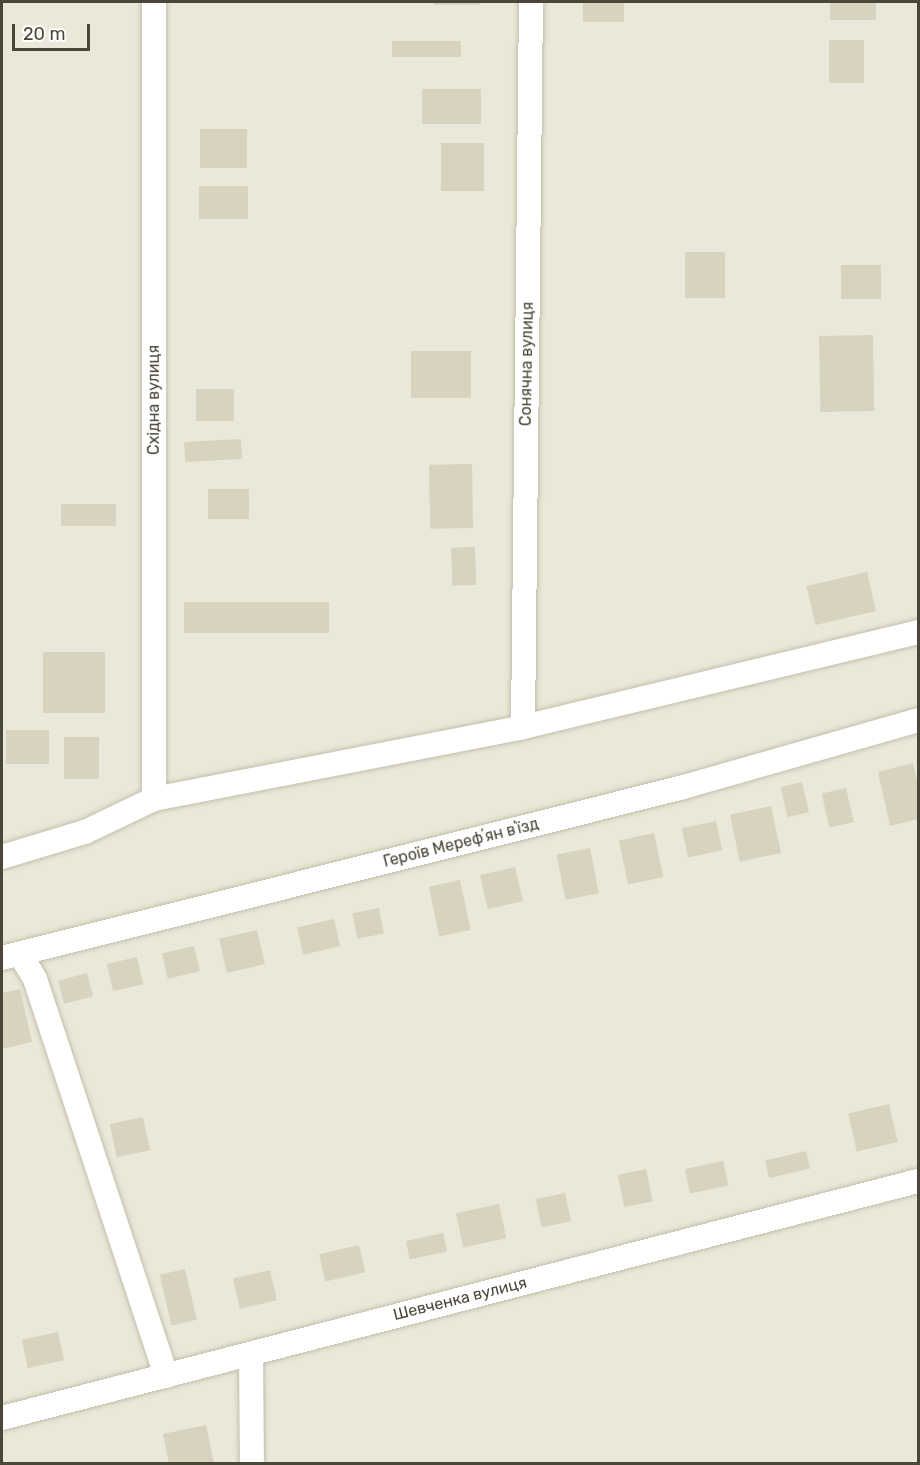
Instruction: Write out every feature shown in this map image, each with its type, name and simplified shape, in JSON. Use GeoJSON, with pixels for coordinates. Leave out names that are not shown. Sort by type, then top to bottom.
{"type":"FeatureCollection","features":[{"type":"Feature","properties":{"kind":"street","name":"Східна вулиця"},"geometry":{"type":"LineString","coordinates":[[154,2],[154,799]]}},
{"type":"Feature","properties":{"kind":"street","name":"Сонячна вулиця"},"geometry":{"type":"LineString","coordinates":[[523,727],[531,2]]}},
{"type":"Feature","properties":{"kind":"street"},"geometry":{"type":"LineString","coordinates":[[2,857],[85,832],[154,799],[523,727],[918,632]]}},
{"type":"Feature","properties":{"kind":"street","name":"Героїв Мерефʼян вʼїзд"},"geometry":{"type":"LineString","coordinates":[[11,956],[680,788],[918,720]]}},
{"type":"Feature","properties":{"kind":"street"},"geometry":{"type":"LineString","coordinates":[[11,956],[35,979],[166,1376]]}},
{"type":"Feature","properties":{"kind":"street","name":"Шевченка вулиця"},"geometry":{"type":"LineString","coordinates":[[2,1418],[918,1181]]}},
{"type":"Feature","properties":{"kind":"street"},"geometry":{"type":"LineString","coordinates":[[251,1354],[252,1464]]}},
{"type":"Feature","properties":{"kind":"shaded area"},"geometry":{"type":"Polygon","coordinates":[[[2,2],[918,2],[918,1463],[2,1463],[2,2]]]}},
{"type":"Feature","properties":{"kind":"building"},"geometry":{"type":"Polygon","coordinates":[[[434,2],[480,2],[480,5],[434,5],[434,2]]]}},
{"type":"Feature","properties":{"kind":"building"},"geometry":{"type":"Polygon","coordinates":[[[583,2],[624,2],[624,22],[583,22],[583,2]]]}},
{"type":"Feature","properties":{"kind":"building"},"geometry":{"type":"Polygon","coordinates":[[[830,2],[876,2],[876,20],[830,20],[830,2]]]}},
{"type":"Feature","properties":{"kind":"building"},"geometry":{"type":"Polygon","coordinates":[[[829,40],[864,40],[864,83],[829,83],[829,40]]]}},
{"type":"Feature","properties":{"kind":"building"},"geometry":{"type":"Polygon","coordinates":[[[392,41],[461,41],[461,57],[392,57],[392,41]]]}},
{"type":"Feature","properties":{"kind":"building"},"geometry":{"type":"Polygon","coordinates":[[[422,89],[481,89],[481,124],[422,124],[422,89]]]}},
{"type":"Feature","properties":{"kind":"building"},"geometry":{"type":"Polygon","coordinates":[[[200,129],[247,129],[247,168],[200,168],[200,129]]]}},
{"type":"Feature","properties":{"kind":"building"},"geometry":{"type":"Polygon","coordinates":[[[441,143],[484,143],[484,191],[441,191],[441,143]]]}},
{"type":"Feature","properties":{"kind":"building"},"geometry":{"type":"Polygon","coordinates":[[[199,186],[248,186],[248,219],[199,219],[199,186]]]}},
{"type":"Feature","properties":{"kind":"building"},"geometry":{"type":"Polygon","coordinates":[[[685,252],[725,252],[725,298],[685,298],[685,252]]]}},
{"type":"Feature","properties":{"kind":"building"},"geometry":{"type":"Polygon","coordinates":[[[841,265],[881,265],[881,299],[841,299],[841,265]]]}},
{"type":"Feature","properties":{"kind":"building"},"geometry":{"type":"Polygon","coordinates":[[[873,335],[874,411],[820,412],[819,336],[873,335]]]}},
{"type":"Feature","properties":{"kind":"building"},"geometry":{"type":"Polygon","coordinates":[[[411,351],[471,351],[471,398],[411,398],[411,351]]]}},
{"type":"Feature","properties":{"kind":"building"},"geometry":{"type":"Polygon","coordinates":[[[196,389],[234,389],[234,421],[196,421],[196,389]]]}},
{"type":"Feature","properties":{"kind":"building"},"geometry":{"type":"Polygon","coordinates":[[[241,439],[242,459],[185,462],[184,442],[241,439]]]}},
{"type":"Feature","properties":{"kind":"building"},"geometry":{"type":"Polygon","coordinates":[[[472,464],[473,528],[430,529],[429,465],[472,464]]]}},
{"type":"Feature","properties":{"kind":"building"},"geometry":{"type":"Polygon","coordinates":[[[208,489],[249,489],[249,519],[208,519],[208,489]]]}},
{"type":"Feature","properties":{"kind":"building"},"geometry":{"type":"Polygon","coordinates":[[[61,504],[116,504],[116,526],[61,526],[61,504]]]}},
{"type":"Feature","properties":{"kind":"building"},"geometry":{"type":"Polygon","coordinates":[[[475,547],[476,585],[452,586],[451,548],[475,547]]]}},
{"type":"Feature","properties":{"kind":"building"},"geometry":{"type":"Polygon","coordinates":[[[867,572],[876,611],[816,625],[807,586],[867,572]]]}},
{"type":"Feature","properties":{"kind":"building"},"geometry":{"type":"Polygon","coordinates":[[[184,602],[329,602],[329,633],[184,633],[184,602]]]}},
{"type":"Feature","properties":{"kind":"building"},"geometry":{"type":"Polygon","coordinates":[[[43,652],[105,652],[105,713],[43,713],[43,652]]]}},
{"type":"Feature","properties":{"kind":"building"},"geometry":{"type":"Polygon","coordinates":[[[6,730],[49,730],[49,764],[6,764],[6,730]]]}},
{"type":"Feature","properties":{"kind":"building"},"geometry":{"type":"Polygon","coordinates":[[[64,737],[99,737],[99,779],[64,779],[64,737]]]}},
{"type":"Feature","properties":{"kind":"building"},"geometry":{"type":"Polygon","coordinates":[[[913,763],[918,786],[918,819],[890,826],[878,772],[913,763]]]}},
{"type":"Feature","properties":{"kind":"building"},"geometry":{"type":"Polygon","coordinates":[[[802,782],[809,812],[788,817],[781,787],[802,782]]]}},
{"type":"Feature","properties":{"kind":"building"},"geometry":{"type":"Polygon","coordinates":[[[846,788],[854,822],[830,828],[822,794],[846,788]]]}},
{"type":"Feature","properties":{"kind":"building"},"geometry":{"type":"Polygon","coordinates":[[[771,806],[781,853],[740,862],[730,815],[771,806]]]}},
{"type":"Feature","properties":{"kind":"building"},"geometry":{"type":"Polygon","coordinates":[[[716,821],[722,850],[688,858],[682,828],[716,821]]]}},
{"type":"Feature","properties":{"kind":"building"},"geometry":{"type":"Polygon","coordinates":[[[654,833],[663,877],[628,885],[619,840],[654,833]]]}},
{"type":"Feature","properties":{"kind":"building"},"geometry":{"type":"Polygon","coordinates":[[[590,848],[599,893],[565,900],[557,854],[590,848]]]}},
{"type":"Feature","properties":{"kind":"building"},"geometry":{"type":"Polygon","coordinates":[[[515,867],[523,901],[488,909],[480,875],[515,867]]]}},
{"type":"Feature","properties":{"kind":"building"},"geometry":{"type":"Polygon","coordinates":[[[460,880],[471,930],[439,937],[429,887],[460,880]]]}},
{"type":"Feature","properties":{"kind":"building"},"geometry":{"type":"Polygon","coordinates":[[[379,908],[384,934],[357,939],[352,913],[379,908]]]}},
{"type":"Feature","properties":{"kind":"building"},"geometry":{"type":"Polygon","coordinates":[[[334,919],[340,946],[303,955],[297,928],[334,919]]]}},
{"type":"Feature","properties":{"kind":"building"},"geometry":{"type":"Polygon","coordinates":[[[257,930],[265,964],[227,973],[219,939],[257,930]]]}},
{"type":"Feature","properties":{"kind":"building"},"geometry":{"type":"Polygon","coordinates":[[[194,946],[200,971],[168,979],[162,953],[194,946]]]}},
{"type":"Feature","properties":{"kind":"building"},"geometry":{"type":"Polygon","coordinates":[[[137,957],[143,984],[113,991],[107,964],[137,957]]]}},
{"type":"Feature","properties":{"kind":"building"},"geometry":{"type":"Polygon","coordinates":[[[87,973],[93,996],[64,1004],[58,981],[87,973]]]}},
{"type":"Feature","properties":{"kind":"building"},"geometry":{"type":"Polygon","coordinates":[[[20,989],[32,1042],[2,1049],[2,993],[20,989]]]}},
{"type":"Feature","properties":{"kind":"building"},"geometry":{"type":"Polygon","coordinates":[[[889,1104],[898,1142],[857,1151],[848,1113],[889,1104]]]}},
{"type":"Feature","properties":{"kind":"building"},"geometry":{"type":"Polygon","coordinates":[[[143,1117],[150,1150],[117,1157],[110,1124],[143,1117]]]}},
{"type":"Feature","properties":{"kind":"building"},"geometry":{"type":"Polygon","coordinates":[[[806,1151],[810,1169],[769,1178],[765,1160],[806,1151]]]}},
{"type":"Feature","properties":{"kind":"building"},"geometry":{"type":"Polygon","coordinates":[[[723,1161],[728,1185],[690,1194],[685,1169],[723,1161]]]}},
{"type":"Feature","properties":{"kind":"building"},"geometry":{"type":"Polygon","coordinates":[[[646,1169],[653,1201],[624,1207],[618,1175],[646,1169]]]}},
{"type":"Feature","properties":{"kind":"building"},"geometry":{"type":"Polygon","coordinates":[[[565,1193],[571,1221],[542,1228],[536,1199],[565,1193]]]}},
{"type":"Feature","properties":{"kind":"building"},"geometry":{"type":"Polygon","coordinates":[[[499,1204],[506,1238],[463,1247],[456,1213],[499,1204]]]}},
{"type":"Feature","properties":{"kind":"building"},"geometry":{"type":"Polygon","coordinates":[[[443,1233],[447,1252],[410,1259],[406,1241],[443,1233]]]}},
{"type":"Feature","properties":{"kind":"building"},"geometry":{"type":"Polygon","coordinates":[[[359,1245],[365,1272],[325,1282],[319,1254],[359,1245]]]}},
{"type":"Feature","properties":{"kind":"building"},"geometry":{"type":"Polygon","coordinates":[[[185,1269],[197,1320],[171,1326],[160,1275],[185,1269]]]}},
{"type":"Feature","properties":{"kind":"building"},"geometry":{"type":"Polygon","coordinates":[[[270,1270],[277,1300],[240,1309],[233,1279],[270,1270]]]}},
{"type":"Feature","properties":{"kind":"building"},"geometry":{"type":"Polygon","coordinates":[[[58,1332],[64,1360],[28,1368],[22,1340],[58,1332]]]}},
{"type":"Feature","properties":{"kind":"building"},"geometry":{"type":"Polygon","coordinates":[[[206,1425],[214,1464],[169,1464],[163,1434],[206,1425]]]}}]}
